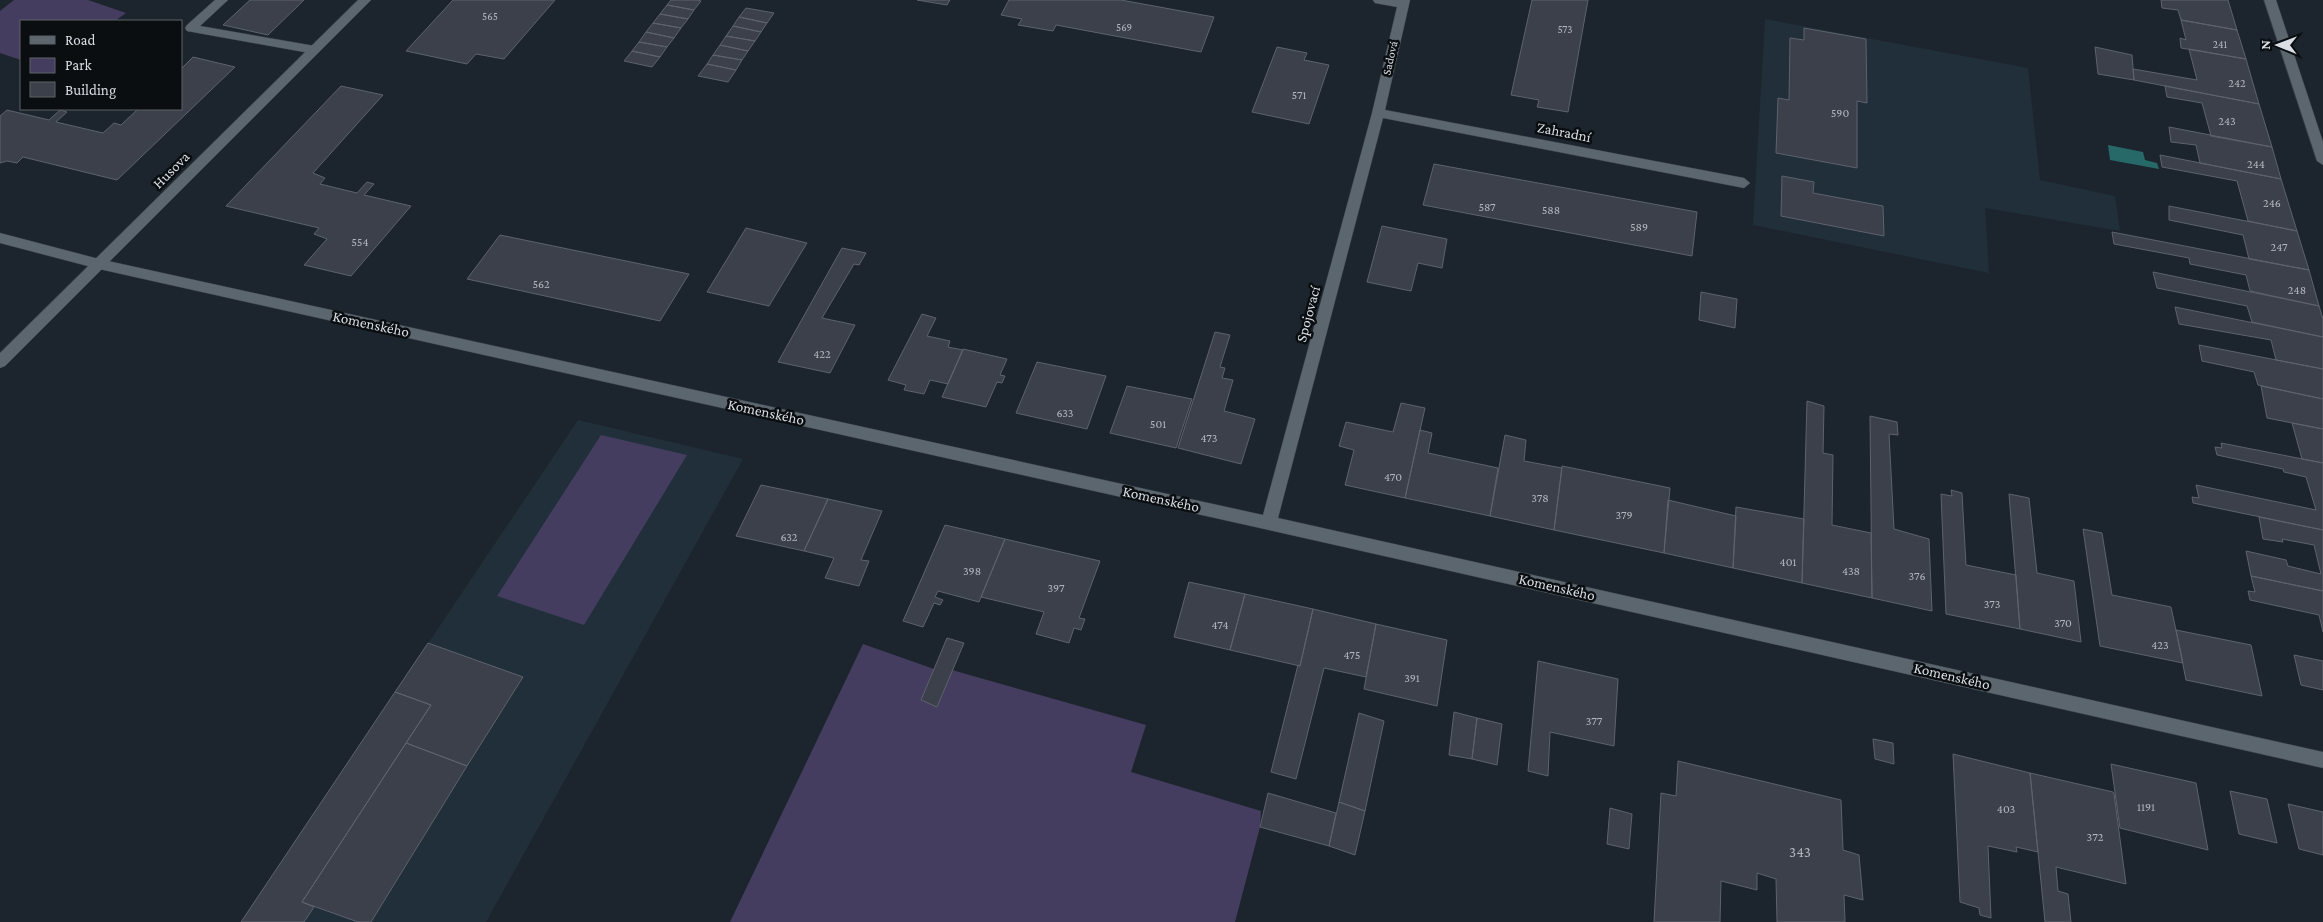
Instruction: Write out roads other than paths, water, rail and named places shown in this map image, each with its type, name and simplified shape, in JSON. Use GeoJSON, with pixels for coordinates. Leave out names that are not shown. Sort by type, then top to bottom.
{"type":"FeatureCollection","features":[{"type":"Feature","properties":{"kind":"street"},"geometry":{"type":"LineString","coordinates":[[222,0],[191,28],[316,50]]}},
{"type":"Feature","properties":{"kind":"street","name":"Husova"},"geometry":{"type":"LineString","coordinates":[[0,362],[365,0]]}},
{"type":"Feature","properties":{"kind":"street","name":"Sadová"},"geometry":{"type":"LineString","coordinates":[[1378,113],[1403,2],[1380,0]]}},
{"type":"Feature","properties":{"kind":"street"},"geometry":{"type":"LineString","coordinates":[[2270,0],[2323,161]]}},
{"type":"Feature","properties":{"kind":"street","name":"Zahradní"},"geometry":{"type":"LineString","coordinates":[[1378,113],[1744,182]]}},
{"type":"Feature","properties":{"kind":"street","name":"Spojovací"},"geometry":{"type":"LineString","coordinates":[[1269,523],[1378,113]]}},
{"type":"Feature","properties":{"kind":"street","name":"Komenského"},"geometry":{"type":"LineString","coordinates":[[0,238],[99,264],[1269,523],[2323,760]]}}]}
